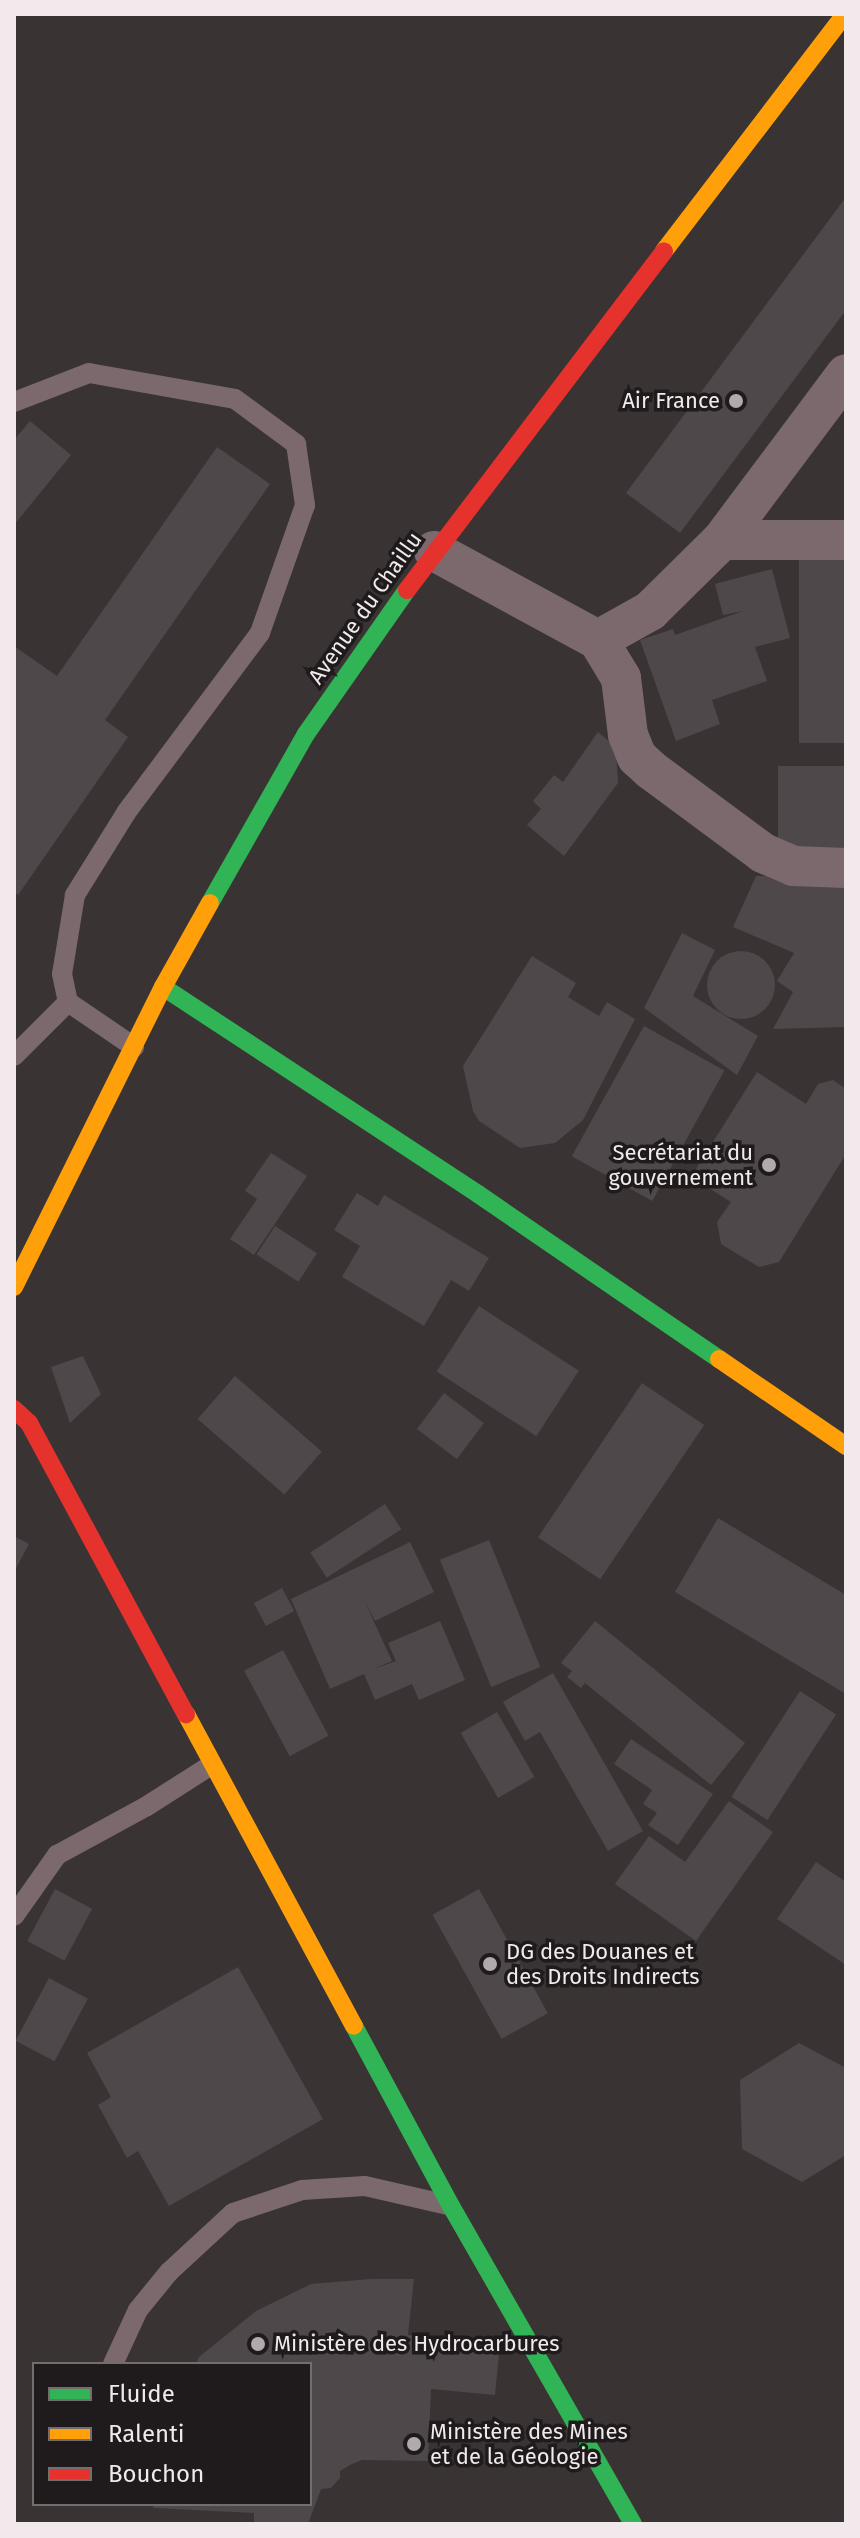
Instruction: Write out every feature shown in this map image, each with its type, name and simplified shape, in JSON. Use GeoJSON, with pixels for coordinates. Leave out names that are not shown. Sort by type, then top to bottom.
{"type":"FeatureCollection","features":[{"type":"Feature","properties":{"kind":"street","name":"Avenue du Chaillu"},"geometry":{"type":"LineString","coordinates":[[14,1287],[163,987],[306,734],[434,551],[845,14]]}},
{"type":"Feature","properties":{"kind":"street"},"geometry":{"type":"LineString","coordinates":[[598,640],[650,611],[722,540],[846,374]]}},
{"type":"Feature","properties":{"kind":"street"},"geometry":{"type":"LineString","coordinates":[[722,540],[846,540]]}},
{"type":"Feature","properties":{"kind":"street"},"geometry":{"type":"LineString","coordinates":[[434,551],[598,640],[621,678],[628,735],[637,757],[651,770],[763,853],[793,866],[846,868]]}},
{"type":"Feature","properties":{"kind":"street"},"geometry":{"type":"LineString","coordinates":[[163,987],[478,1194],[846,1446]]}},
{"type":"Feature","properties":{"kind":"street"},"geometry":{"type":"LineString","coordinates":[[14,1409],[29,1423],[451,2206],[633,2524]]}},
{"type":"Feature","properties":{"kind":"lane"},"geometry":{"type":"LineString","coordinates":[[14,402],[89,373],[235,399],[296,444],[305,505],[260,633],[126,813],[75,895],[62,974],[68,1002],[134,1047]]}},
{"type":"Feature","properties":{"kind":"lane"},"geometry":{"type":"LineString","coordinates":[[14,1056],[68,1002]]}},
{"type":"Feature","properties":{"kind":"lane"},"geometry":{"type":"LineString","coordinates":[[14,1916],[57,1855],[147,1806],[211,1765]]}},
{"type":"Feature","properties":{"kind":"lane"},"geometry":{"type":"LineString","coordinates":[[114,2362],[146,2300],[169,2272],[233,2213],[302,2190],[365,2186],[451,2206]]}},
{"type":"Feature","properties":{"kind":"building","name":"Air France"},"geometry":{"type":"Polygon","coordinates":[[[846,197],[846,310],[680,533],[626,493],[846,197]]]}},
{"type":"Feature","properties":{"kind":"building"},"geometry":{"type":"Polygon","coordinates":[[[30,421],[71,455],[14,525],[14,440],[30,421]]]}},
{"type":"Feature","properties":{"kind":"building"},"geometry":{"type":"Polygon","coordinates":[[[217,447],[270,484],[105,720],[128,737],[18,895],[14,892],[14,646],[57,676],[217,447]]]}},
{"type":"Feature","properties":{"kind":"building"},"geometry":{"type":"Polygon","coordinates":[[[799,559],[846,559],[846,743],[799,743],[799,559]]]}},
{"type":"Feature","properties":{"kind":"building"},"geometry":{"type":"Polygon","coordinates":[[[772,569],[790,638],[755,647],[767,681],[712,700],[720,724],[676,741],[640,640],[673,629],[675,635],[743,611],[723,615],[715,584],[772,569]]]}},
{"type":"Feature","properties":{"kind":"building"},"geometry":{"type":"Polygon","coordinates":[[[598,732],[616,747],[618,783],[564,856],[527,825],[541,809],[533,801],[554,775],[563,782],[598,732]]]}},
{"type":"Feature","properties":{"kind":"building"},"geometry":{"type":"Polygon","coordinates":[[[778,766],[846,766],[846,859],[778,859],[778,766]]]}},
{"type":"Feature","properties":{"kind":"building"},"geometry":{"type":"Polygon","coordinates":[[[846,875],[846,1027],[773,1029],[793,992],[777,981],[794,953],[733,927],[756,876],[846,875]]]}},
{"type":"Feature","properties":{"kind":"building"},"geometry":{"type":"Polygon","coordinates":[[[682,933],[715,950],[693,996],[758,1036],[737,1075],[644,1008],[682,933]]]}},
{"type":"Feature","properties":{"kind":"building"},"geometry":{"type":"Polygon","coordinates":[[[741,951],[765,961],[775,985],[765,1009],[741,1019],[717,1009],[707,985],[717,961],[741,951]]]}},
{"type":"Feature","properties":{"kind":"building"},"geometry":{"type":"Polygon","coordinates":[[[532,956],[576,983],[568,997],[599,1016],[607,1002],[635,1019],[583,1120],[555,1143],[520,1148],[479,1121],[473,1111],[463,1066],[532,956]]]}},
{"type":"Feature","properties":{"kind":"building"},"geometry":{"type":"Polygon","coordinates":[[[644,1026],[724,1071],[652,1201],[572,1156],[644,1026]]]}},
{"type":"Feature","properties":{"kind":"building","name":"Secrétariat du gouvernement"},"geometry":{"type":"Polygon","coordinates":[[[757,1072],[806,1104],[818,1084],[833,1080],[846,1089],[846,1154],[779,1262],[759,1267],[721,1244],[717,1222],[731,1202],[691,1177],[757,1072]]]}},
{"type":"Feature","properties":{"kind":"building"},"geometry":{"type":"Polygon","coordinates":[[[271,1153],[307,1176],[254,1255],[230,1239],[257,1199],[245,1191],[271,1153]]]}},
{"type":"Feature","properties":{"kind":"building"},"geometry":{"type":"Polygon","coordinates":[[[357,1193],[378,1206],[384,1195],[489,1258],[469,1291],[451,1280],[424,1326],[342,1277],[360,1246],[334,1230],[357,1193]]]}},
{"type":"Feature","properties":{"kind":"building"},"geometry":{"type":"Polygon","coordinates":[[[275,1226],[317,1253],[298,1282],[256,1255],[275,1226]]]}},
{"type":"Feature","properties":{"kind":"building"},"geometry":{"type":"Polygon","coordinates":[[[479,1306],[579,1371],[536,1436],[437,1371],[479,1306]]]}},
{"type":"Feature","properties":{"kind":"building"},"geometry":{"type":"Polygon","coordinates":[[[83,1356],[101,1394],[70,1423],[51,1367],[83,1356]]]}},
{"type":"Feature","properties":{"kind":"building"},"geometry":{"type":"Polygon","coordinates":[[[235,1376],[322,1451],[284,1494],[198,1419],[235,1376]]]}},
{"type":"Feature","properties":{"kind":"building"},"geometry":{"type":"Polygon","coordinates":[[[642,1383],[704,1425],[600,1579],[538,1537],[642,1383]]]}},
{"type":"Feature","properties":{"kind":"building"},"geometry":{"type":"Polygon","coordinates":[[[444,1393],[484,1423],[457,1459],[417,1429],[444,1393]]]}},
{"type":"Feature","properties":{"kind":"building"},"geometry":{"type":"Polygon","coordinates":[[[385,1504],[401,1529],[327,1578],[310,1552],[385,1504]]]}},
{"type":"Feature","properties":{"kind":"building"},"geometry":{"type":"Polygon","coordinates":[[[718,1518],[846,1595],[846,1694],[675,1592],[718,1518]]]}},
{"type":"Feature","properties":{"kind":"building"},"geometry":{"type":"Polygon","coordinates":[[[14,1536],[29,1544],[14,1572],[14,1536]]]}},
{"type":"Feature","properties":{"kind":"building"},"geometry":{"type":"Polygon","coordinates":[[[489,1540],[540,1667],[491,1687],[440,1560],[489,1540]]]}},
{"type":"Feature","properties":{"kind":"building"},"geometry":{"type":"Polygon","coordinates":[[[410,1542],[434,1592],[375,1621],[365,1602],[392,1661],[371,1670],[396,1661],[388,1643],[440,1621],[465,1680],[419,1700],[412,1684],[375,1700],[364,1674],[330,1689],[291,1599],[410,1542]]]}},
{"type":"Feature","properties":{"kind":"building"},"geometry":{"type":"Polygon","coordinates":[[[282,1588],[294,1611],[266,1626],[254,1603],[282,1588]]]}},
{"type":"Feature","properties":{"kind":"building"},"geometry":{"type":"Polygon","coordinates":[[[595,1621],[745,1743],[711,1785],[585,1683],[581,1688],[567,1677],[572,1671],[561,1663],[595,1621]]]}},
{"type":"Feature","properties":{"kind":"building"},"geometry":{"type":"Polygon","coordinates":[[[283,1650],[329,1736],[290,1756],[244,1671],[283,1650]]]}},
{"type":"Feature","properties":{"kind":"building"},"geometry":{"type":"Polygon","coordinates":[[[553,1673],[643,1831],[608,1851],[540,1732],[525,1741],[503,1702],[553,1673]]]}},
{"type":"Feature","properties":{"kind":"building"},"geometry":{"type":"Polygon","coordinates":[[[800,1691],[836,1714],[767,1820],[731,1797],[800,1691]]]}},
{"type":"Feature","properties":{"kind":"building"},"geometry":{"type":"Polygon","coordinates":[[[497,1712],[534,1777],[498,1798],[461,1733],[497,1712]]]}},
{"type":"Feature","properties":{"kind":"building"},"geometry":{"type":"Polygon","coordinates":[[[631,1739],[713,1794],[678,1845],[648,1825],[657,1813],[643,1804],[652,1790],[614,1764],[631,1739]]]}},
{"type":"Feature","properties":{"kind":"building"},"geometry":{"type":"Polygon","coordinates":[[[729,1801],[773,1832],[696,1941],[615,1884],[649,1836],[685,1862],[729,1801]]]}},
{"type":"Feature","properties":{"kind":"building"},"geometry":{"type":"Polygon","coordinates":[[[816,1862],[846,1882],[846,1965],[777,1919],[816,1862]]]}},
{"type":"Feature","properties":{"kind":"building"},"geometry":{"type":"Polygon","coordinates":[[[55,1889],[92,1909],[64,1961],[27,1941],[55,1889]]]}},
{"type":"Feature","properties":{"kind":"building","name":"DG des Douanes et des Droits Indirects"},"geometry":{"type":"Polygon","coordinates":[[[479,1889],[548,2013],[501,2039],[433,1915],[479,1889]]]}},
{"type":"Feature","properties":{"kind":"building"},"geometry":{"type":"Polygon","coordinates":[[[238,1967],[323,2119],[169,2206],[138,2151],[127,2158],[98,2105],[111,2097],[87,2053],[238,1967]]]}},
{"type":"Feature","properties":{"kind":"building"},"geometry":{"type":"Polygon","coordinates":[[[49,1978],[88,1999],[55,2061],[16,2041],[49,1978]]]}},
{"type":"Feature","properties":{"kind":"building"},"geometry":{"type":"Polygon","coordinates":[[[799,2043],[846,2068],[846,2155],[802,2182],[742,2149],[740,2080],[799,2043]]]}},
{"type":"Feature","properties":{"kind":"building"},"geometry":{"type":"Polygon","coordinates":[[[414,2279],[408,2335],[500,2344],[495,2395],[431,2389],[428,2461],[362,2460],[350,2465],[340,2471],[340,2478],[331,2488],[321,2489],[308,2524],[254,2524],[254,2513],[153,2508],[312,2506],[312,2362],[197,2362],[256,2311],[311,2284],[414,2279]]]}},
{"type":"Feature","properties":{"kind":"traffic: fast"},"geometry":{"type":"LineString","coordinates":[[210,903],[306,734],[407,590]]}},
{"type":"Feature","properties":{"kind":"traffic: fast"},"geometry":{"type":"LineString","coordinates":[[163,987],[478,1194],[719,1359]]}},
{"type":"Feature","properties":{"kind":"traffic: fast"},"geometry":{"type":"LineString","coordinates":[[354,2026],[451,2206],[633,2524]]}},
{"type":"Feature","properties":{"kind":"traffic: slow"},"geometry":{"type":"LineString","coordinates":[[664,251],[845,14]]}},
{"type":"Feature","properties":{"kind":"traffic: slow"},"geometry":{"type":"LineString","coordinates":[[14,1287],[163,987],[210,903]]}},
{"type":"Feature","properties":{"kind":"traffic: slow"},"geometry":{"type":"LineString","coordinates":[[719,1359],[846,1446]]}},
{"type":"Feature","properties":{"kind":"traffic: slow"},"geometry":{"type":"LineString","coordinates":[[186,1714],[354,2026]]}},
{"type":"Feature","properties":{"kind":"traffic: jam"},"geometry":{"type":"LineString","coordinates":[[407,590],[664,251]]}},
{"type":"Feature","properties":{"kind":"traffic: jam"},"geometry":{"type":"LineString","coordinates":[[14,1409],[29,1423],[186,1714]]}},
{"type":"Feature","properties":{"kind":"place","name":"Air France"},"geometry":{"type":"Point","coordinates":[736,401]}},
{"type":"Feature","properties":{"kind":"place","name":"Secrétariat du gouvernement"},"geometry":{"type":"Point","coordinates":[769,1165]}},
{"type":"Feature","properties":{"kind":"place","name":"DG des Douanes et des Droits Indirects"},"geometry":{"type":"Point","coordinates":[490,1964]}},
{"type":"Feature","properties":{"kind":"place","name":"Ministère des Hydrocarbures"},"geometry":{"type":"Point","coordinates":[258,2344]}},
{"type":"Feature","properties":{"kind":"place","name":"Ministère des Mines et de la Géologie"},"geometry":{"type":"Point","coordinates":[414,2444]}}]}
